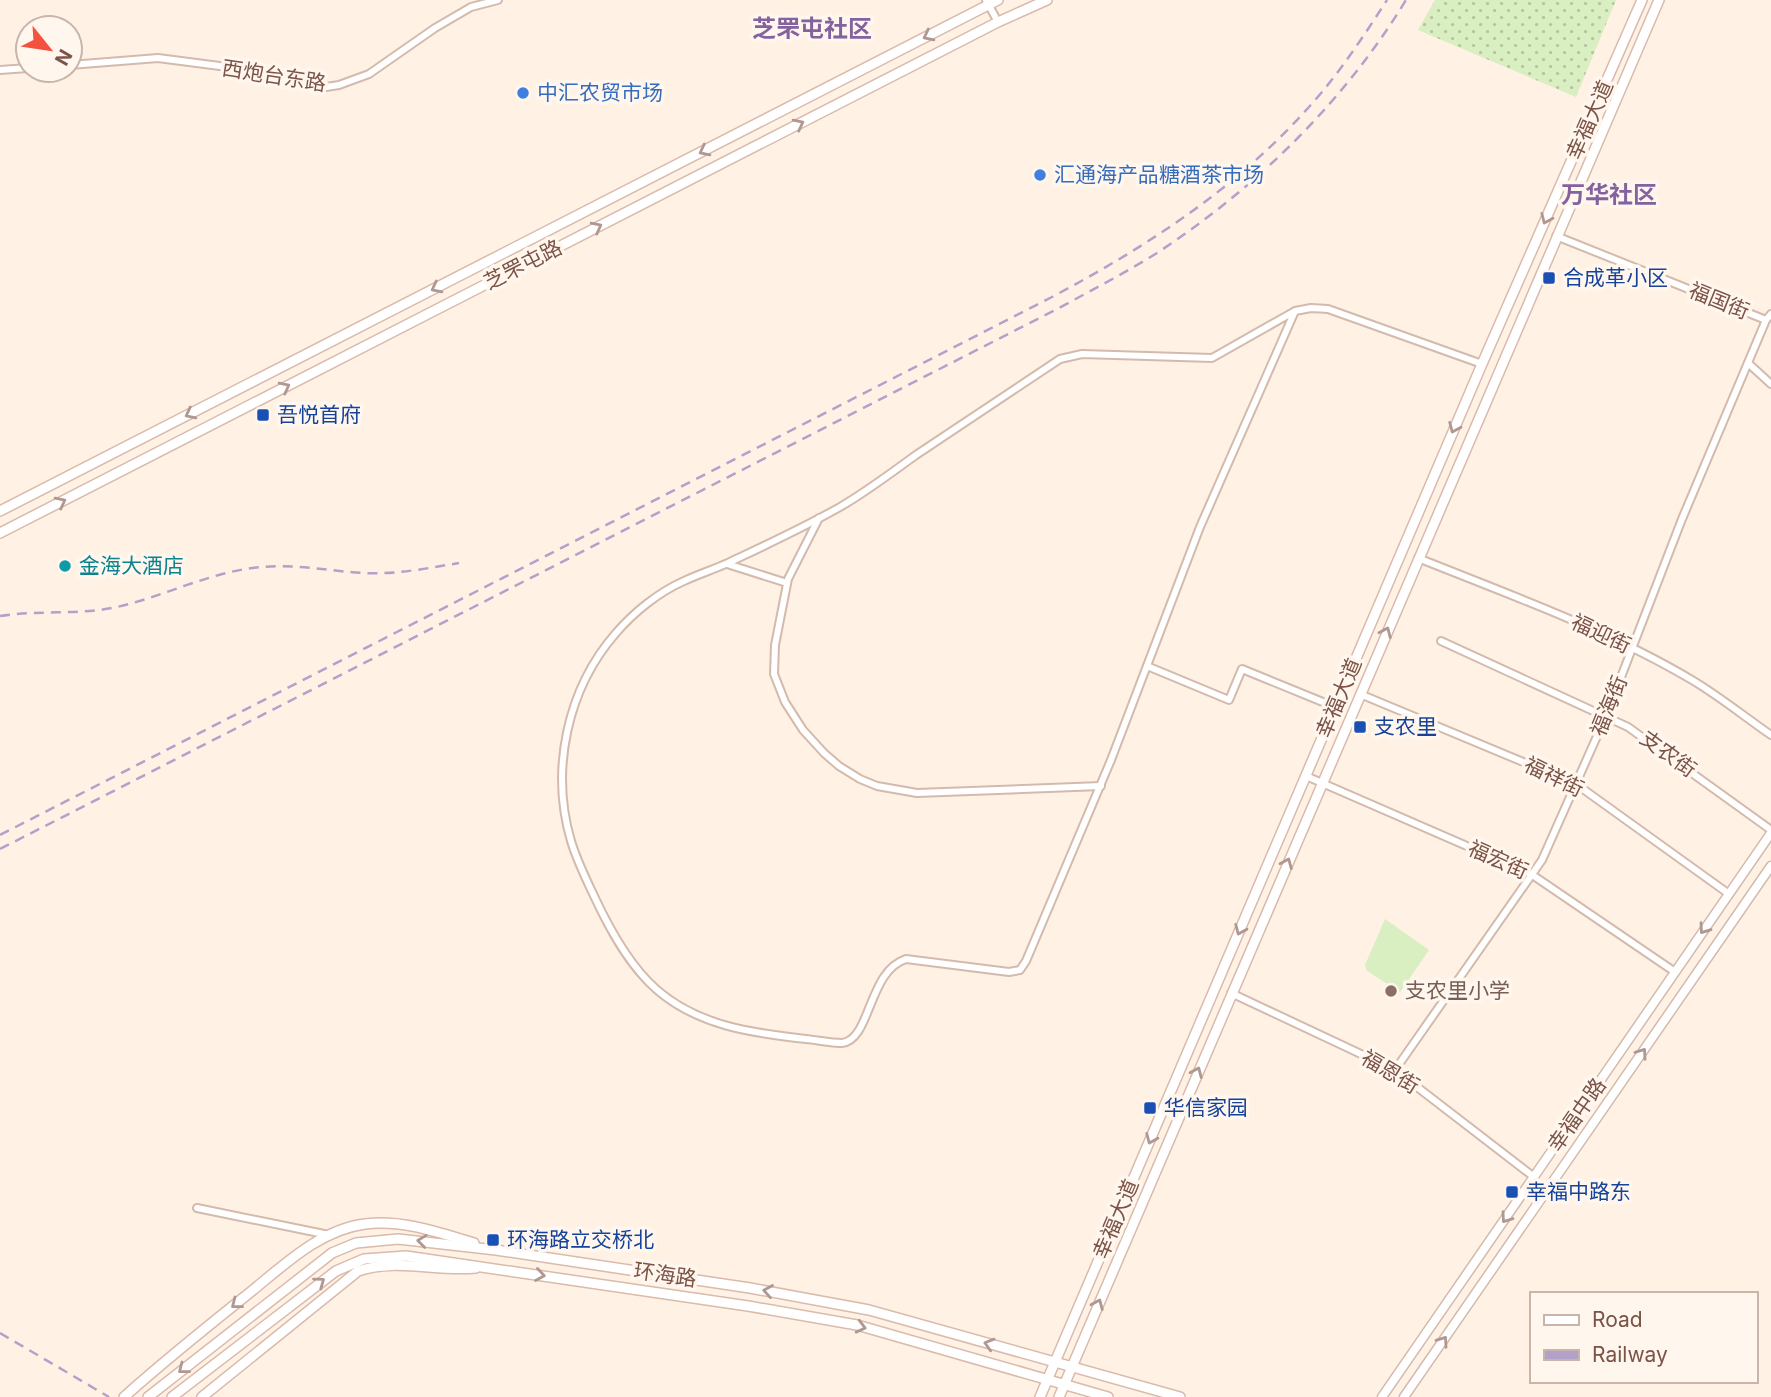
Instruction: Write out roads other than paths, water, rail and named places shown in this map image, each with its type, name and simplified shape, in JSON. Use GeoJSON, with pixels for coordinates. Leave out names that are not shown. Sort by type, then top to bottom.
{"type":"FeatureCollection","features":[{"type":"Feature","properties":{"kind":"main road","name":"芝罘屯路"},"geometry":{"type":"LineString","coordinates":[[0,533],[998,22],[1048,0]]}},
{"type":"Feature","properties":{"kind":"main road","name":"幸福大道"},"geometry":{"type":"LineString","coordinates":[[1040,1397],[1482,364],[1642,0]]}},
{"type":"Feature","properties":{"kind":"main road","name":"幸福大道"},"geometry":{"type":"LineString","coordinates":[[1059,1397],[1658,0]]}},
{"type":"Feature","properties":{"kind":"main road","name":"芝罘屯路"},"geometry":{"type":"LineString","coordinates":[[0,511],[991,2]]}},
{"type":"Feature","properties":{"kind":"main road"},"geometry":{"type":"LineString","coordinates":[[124,1397],[170,1356],[312,1243],[330,1235],[363,1224],[382,1223],[419,1227],[496,1250]]}},
{"type":"Feature","properties":{"kind":"main road","name":"环海路"},"geometry":{"type":"LineString","coordinates":[[148,1397],[316,1263],[356,1243],[398,1239],[496,1250],[750,1288],[869,1310],[1180,1397]]}},
{"type":"Feature","properties":{"kind":"main road","name":"环海路"},"geometry":{"type":"LineString","coordinates":[[172,1397],[336,1271],[364,1259],[396,1255],[491,1267],[857,1325],[1108,1397]]}},
{"type":"Feature","properties":{"kind":"main road"},"geometry":{"type":"LineString","coordinates":[[202,1397],[358,1271],[376,1265],[463,1270],[491,1267]]}},
{"type":"Feature","properties":{"kind":"street","name":"西炮台东路"},"geometry":{"type":"LineString","coordinates":[[84,64],[158,58],[234,68],[304,85],[326,87],[369,74],[471,6],[498,0]]}},
{"type":"Feature","properties":{"kind":"street"},"geometry":{"type":"LineString","coordinates":[[991,2],[998,22]]}},
{"type":"Feature","properties":{"kind":"street","name":"福国街"},"geometry":{"type":"LineString","coordinates":[[1556,236],[1768,317]]}},
{"type":"Feature","properties":{"kind":"street"},"geometry":{"type":"LineString","coordinates":[[1296,311],[1200,527],[1101,786],[1020,970],[1009,972],[906,959],[896,962],[881,981],[858,1035],[843,1043],[723,1027],[693,1013],[657,990],[621,947],[604,918],[571,841],[565,817],[562,781],[570,719],[581,687],[596,658],[634,615],[681,582],[727,564],[841,507],[1060,359],[1082,354],[1212,358],[1296,311],[1311,308],[1328,309],[1482,364]]}},
{"type":"Feature","properties":{"kind":"street","name":"福海街"},"geometry":{"type":"LineString","coordinates":[[1395,1070],[1542,860],[1606,716],[1768,317]]}},
{"type":"Feature","properties":{"kind":"street"},"geometry":{"type":"LineString","coordinates":[[1748,363],[1771,384]]}},
{"type":"Feature","properties":{"kind":"street"},"geometry":{"type":"LineString","coordinates":[[819,518],[787,583],[775,645],[774,674],[785,702],[803,730],[839,766],[877,786],[917,793],[1101,786]]}},
{"type":"Feature","properties":{"kind":"street","name":"福迎街"},"geometry":{"type":"LineString","coordinates":[[1418,558],[1550,611],[1632,648],[1694,681],[1771,735]]}},
{"type":"Feature","properties":{"kind":"street"},"geometry":{"type":"LineString","coordinates":[[727,564],[787,583]]}},
{"type":"Feature","properties":{"kind":"street","name":"支农街"},"geometry":{"type":"LineString","coordinates":[[1441,641],[1606,716],[1645,737],[1771,831]]}},
{"type":"Feature","properties":{"kind":"street"},"geometry":{"type":"LineString","coordinates":[[1147,666],[1229,700],[1242,669],[1335,707]]}},
{"type":"Feature","properties":{"kind":"street","name":"福祥街"},"geometry":{"type":"LineString","coordinates":[[1360,694],[1576,784],[1729,894]]}},
{"type":"Feature","properties":{"kind":"street","name":"福宏街"},"geometry":{"type":"LineString","coordinates":[[1306,776],[1531,874],[1675,972]]}},
{"type":"Feature","properties":{"kind":"street","name":"幸福中路"},"geometry":{"type":"LineString","coordinates":[[1382,1397],[1771,831]]}},
{"type":"Feature","properties":{"kind":"street","name":"幸福中路"},"geometry":{"type":"LineString","coordinates":[[1405,1397],[1771,866]]}},
{"type":"Feature","properties":{"kind":"street","name":"福恩街"},"geometry":{"type":"LineString","coordinates":[[1231,993],[1395,1070],[1534,1177]]}},
{"type":"Feature","properties":{"kind":"street"},"geometry":{"type":"LineString","coordinates":[[197,1208],[330,1235]]}},
{"type":"Feature","properties":{"kind":"railway"},"geometry":{"type":"LineString","coordinates":[[0,835],[1052,297],[1127,254],[1197,208],[1230,182],[1293,124],[1339,70],[1387,0]]}},
{"type":"Feature","properties":{"kind":"railway"},"geometry":{"type":"LineString","coordinates":[[0,849],[1059,308],[1157,253],[1229,200],[1295,140],[1355,73],[1406,0]]}},
{"type":"Feature","properties":{"kind":"railway"},"geometry":{"type":"LineString","coordinates":[[0,616],[112,608],[205,579],[262,567],[387,573],[459,563]]}},
{"type":"Feature","properties":{"kind":"railway"},"geometry":{"type":"LineString","coordinates":[[0,1333],[109,1397]]}},
{"type":"Feature","properties":{"kind":"place","name":"中汇农贸市场"},"geometry":{"type":"Point","coordinates":[523,93]}},
{"type":"Feature","properties":{"kind":"place","name":"汇通海产品糖酒茶市场"},"geometry":{"type":"Point","coordinates":[1040,175]}},
{"type":"Feature","properties":{"kind":"place","name":"合成革小区"},"geometry":{"type":"Point","coordinates":[1549,278]}},
{"type":"Feature","properties":{"kind":"place","name":"吾悦首府"},"geometry":{"type":"Point","coordinates":[263,415]}},
{"type":"Feature","properties":{"kind":"place","name":"金海大酒店"},"geometry":{"type":"Point","coordinates":[65,566]}},
{"type":"Feature","properties":{"kind":"place","name":"支农里"},"geometry":{"type":"Point","coordinates":[1360,727]}},
{"type":"Feature","properties":{"kind":"place","name":"支农里小学"},"geometry":{"type":"Point","coordinates":[1391,991]}},
{"type":"Feature","properties":{"kind":"place","name":"华信家园"},"geometry":{"type":"Point","coordinates":[1150,1108]}},
{"type":"Feature","properties":{"kind":"place","name":"幸福中路东"},"geometry":{"type":"Point","coordinates":[1512,1192]}},
{"type":"Feature","properties":{"kind":"place","name":"环海路立交桥北"},"geometry":{"type":"Point","coordinates":[493,1240]}},
{"type":"Feature","properties":{"kind":"district","name":"芝罘屯社区"},"geometry":{"type":"Point","coordinates":[812,29]}},
{"type":"Feature","properties":{"kind":"district","name":"万华社区"},"geometry":{"type":"Point","coordinates":[1609,195]}}]}
